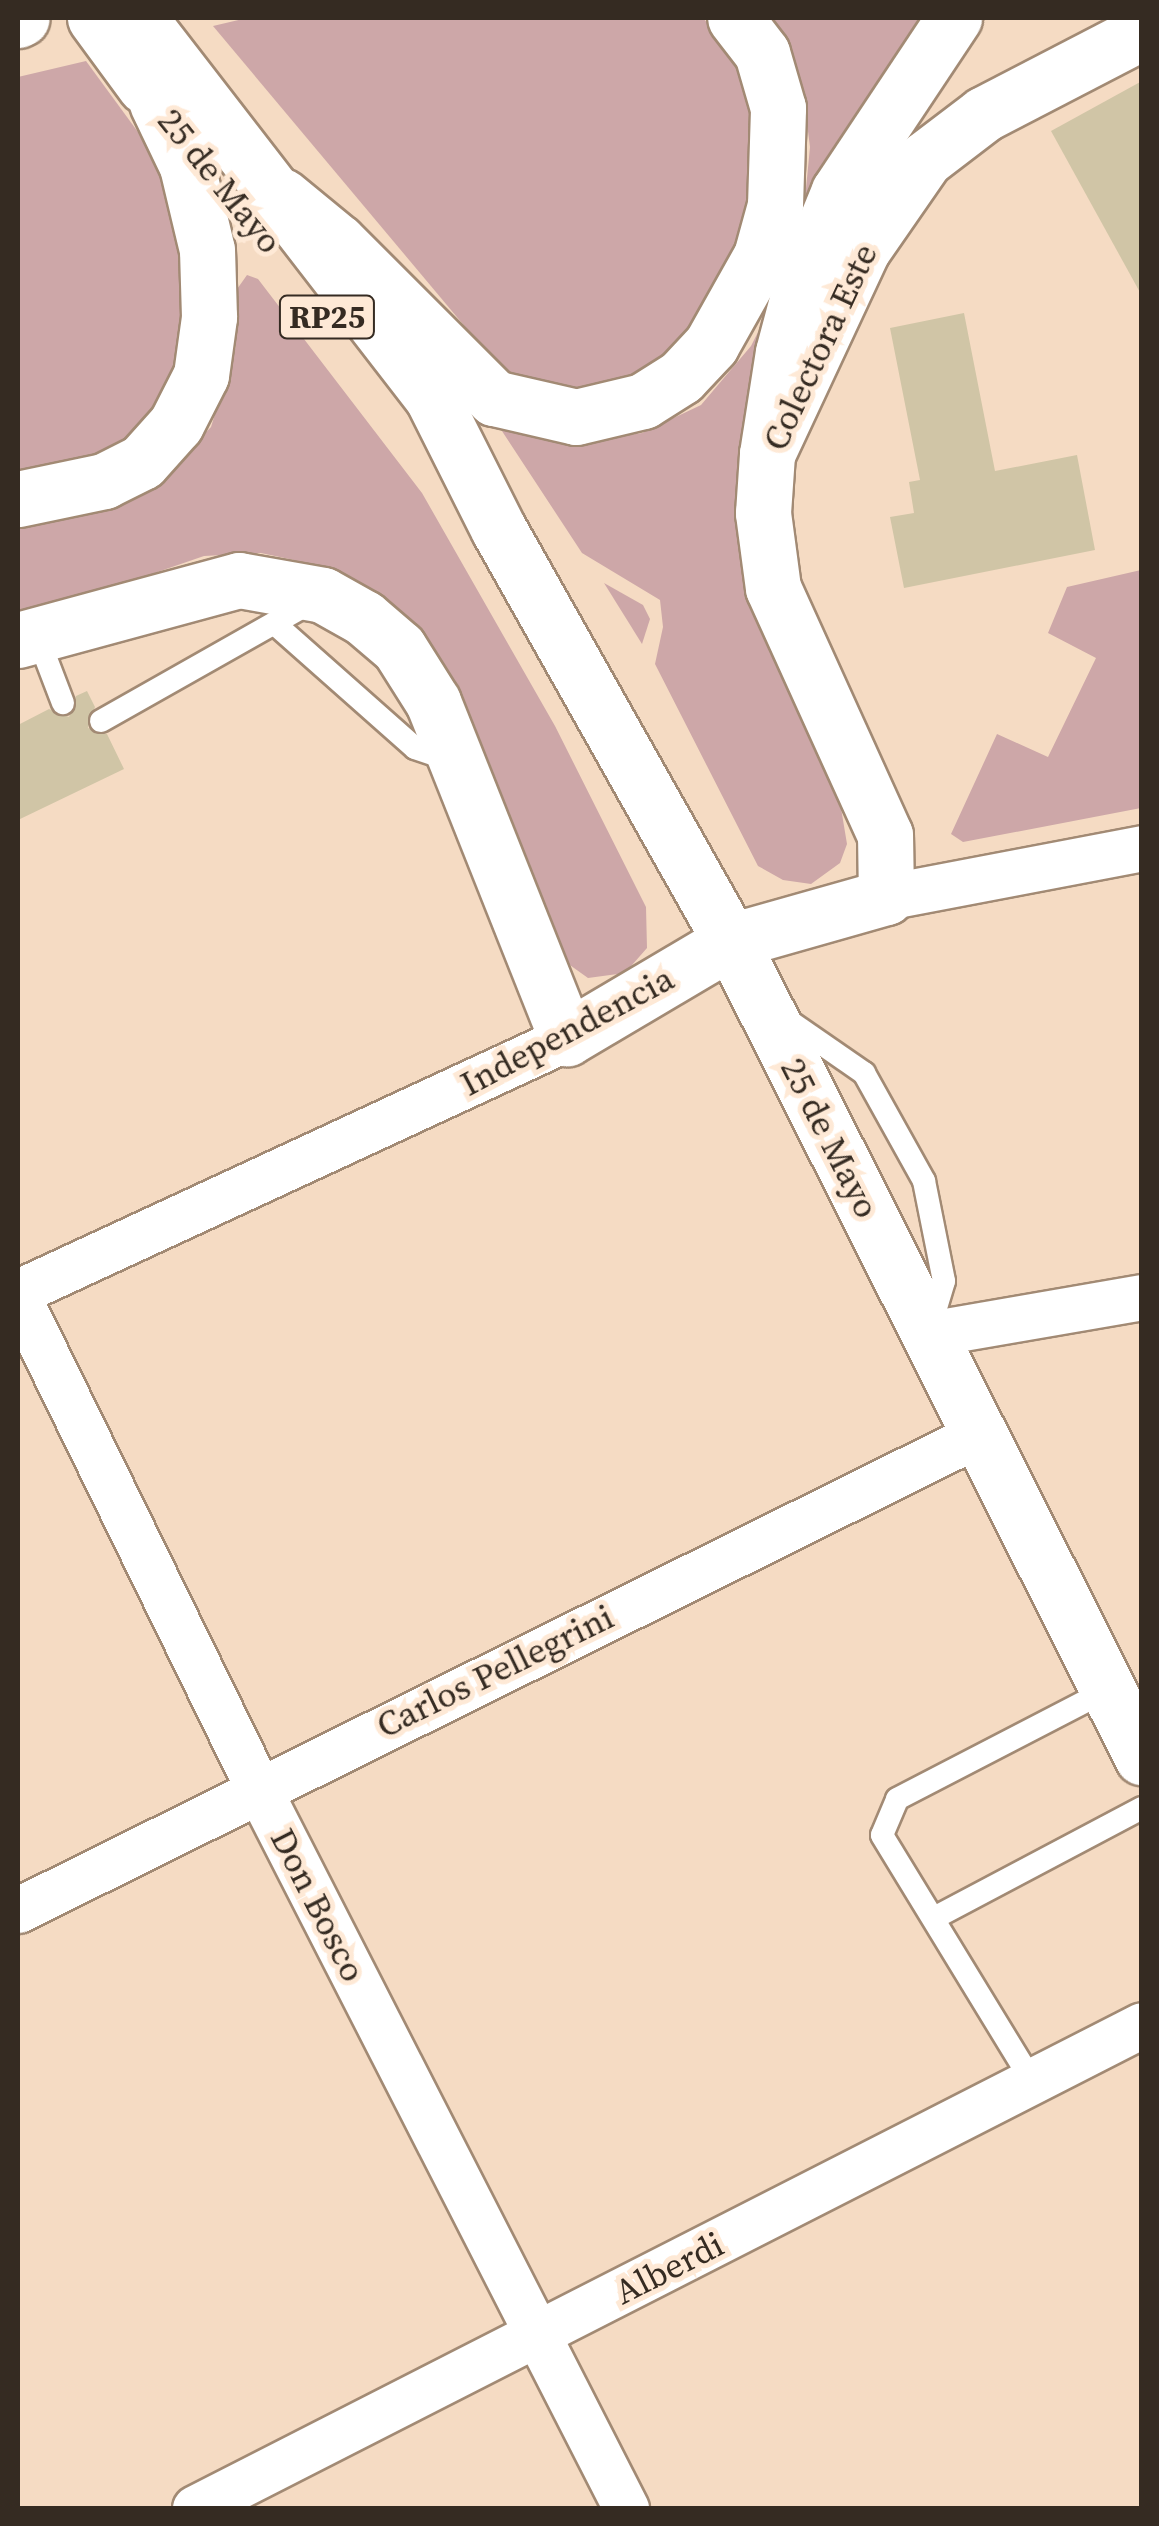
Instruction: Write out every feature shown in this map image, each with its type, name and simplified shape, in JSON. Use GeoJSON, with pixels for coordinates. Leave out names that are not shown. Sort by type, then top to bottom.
{"type":"FeatureCollection","features":[{"type":"Feature","properties":{"kind":"main road","name":"25 de Mayo"},"geometry":{"type":"LineString","coordinates":[[95,18],[156,103],[246,209],[406,424],[498,530]]}},
{"type":"Feature","properties":{"kind":"main road","name":"25 de Mayo"},"geometry":{"type":"LineString","coordinates":[[139,18],[282,196],[432,397],[498,530],[732,941],[975,1436],[1142,1757]]}},
{"type":"Feature","properties":{"kind":"main road"},"geometry":{"type":"LineString","coordinates":[[282,196],[338,242],[494,398],[576,417],[644,401],[681,377],[711,345],[761,256],[775,205],[778,108],[762,53],[735,18]]}},
{"type":"Feature","properties":{"kind":"main road"},"geometry":{"type":"LineString","coordinates":[[767,454],[782,352],[802,282],[839,191],[954,18]]}},
{"type":"Feature","properties":{"kind":"main road","name":"Colectora Este"},"geometry":{"type":"LineString","coordinates":[[886,897],[885,835],[772,588],[763,513],[767,454],[862,250],[925,160],[984,114],[1142,32]]}},
{"type":"Feature","properties":{"kind":"main road"},"geometry":{"type":"LineString","coordinates":[[18,500],[104,480],[142,462],[176,424],[202,375],[210,317],[207,250],[187,166],[156,103]]}},
{"type":"Feature","properties":{"kind":"main road"},"geometry":{"type":"LineString","coordinates":[[27,638],[239,580],[323,595],[398,648],[433,702],[567,1038]]}},
{"type":"Feature","properties":{"kind":"main road","name":"Independencia"},"geometry":{"type":"LineString","coordinates":[[567,1038],[732,941],[886,897]]}},
{"type":"Feature","properties":{"kind":"street","name":"Independencia"},"geometry":{"type":"LineString","coordinates":[[886,897],[1142,848]]}},
{"type":"Feature","properties":{"kind":"street","name":"Independencia"},"geometry":{"type":"LineString","coordinates":[[18,1295],[567,1038]]}},
{"type":"Feature","properties":{"kind":"street","name":"Don Bosco"},"geometry":{"type":"LineString","coordinates":[[18,1295],[258,1788],[626,2508]]}},
{"type":"Feature","properties":{"kind":"street"},"geometry":{"type":"LineString","coordinates":[[928,1334],[1142,1297]]}},
{"type":"Feature","properties":{"kind":"street","name":"Carlos Pellegrini"},"geometry":{"type":"LineString","coordinates":[[18,1910],[975,1436]]}},
{"type":"Feature","properties":{"kind":"street","name":"Alberdi"},"geometry":{"type":"LineString","coordinates":[[195,2508],[1142,2025]]}},
{"type":"Feature","properties":{"kind":"lane"},"geometry":{"type":"LineString","coordinates":[[101,721],[323,595]]}},
{"type":"Feature","properties":{"kind":"lane"},"geometry":{"type":"LineString","coordinates":[[275,624],[416,748],[455,761]]}},
{"type":"Feature","properties":{"kind":"lane"},"geometry":{"type":"LineString","coordinates":[[27,638],[63,703]]}},
{"type":"Feature","properties":{"kind":"lane"},"geometry":{"type":"LineString","coordinates":[[1032,2081],[882,1835],[897,1799],[1107,1690]]}},
{"type":"Feature","properties":{"kind":"lane"},"geometry":{"type":"LineString","coordinates":[[936,1918],[1142,1808]]}},
{"type":"Feature","properties":{"kind":"shaded area"},"geometry":{"type":"Polygon","coordinates":[[[247,18],[703,18],[748,69],[766,144],[729,290],[648,382],[562,398],[508,378],[213,26],[247,18]]]}},
{"type":"Feature","properties":{"kind":"shaded area"},"geometry":{"type":"Polygon","coordinates":[[[763,18],[940,18],[738,522],[744,580],[765,640],[840,802],[847,844],[840,863],[811,884],[783,880],[758,866],[655,664],[663,627],[660,600],[582,553],[498,425],[584,442],[642,433],[701,405],[751,346],[787,275],[804,209],[810,147],[802,85],[763,18]]]}},
{"type":"Feature","properties":{"kind":"shaded area"},"geometry":{"type":"Polygon","coordinates":[[[86,61],[157,158],[178,223],[192,359],[139,444],[18,486],[18,77],[86,61]]]}},
{"type":"Feature","properties":{"kind":"shaded area"},"geometry":{"type":"Polygon","coordinates":[[[247,275],[258,279],[422,493],[555,726],[646,907],[647,948],[625,973],[588,978],[553,953],[369,590],[317,565],[261,553],[204,556],[18,620],[18,528],[98,512],[159,481],[211,427],[236,346],[235,292],[247,275]]]}},
{"type":"Feature","properties":{"kind":"shaded area"},"geometry":{"type":"Polygon","coordinates":[[[1141,570],[1141,808],[963,842],[951,834],[997,734],[1048,757],[1096,658],[1048,633],[1067,587],[1141,570]]]}},
{"type":"Feature","properties":{"kind":"shaded area"},"geometry":{"type":"Polygon","coordinates":[[[604,583],[643,605],[650,619],[642,644],[604,583]]]}},
{"type":"Feature","properties":{"kind":"building"},"geometry":{"type":"Polygon","coordinates":[[[1142,81],[1142,296],[1051,131],[1142,81]]]}},
{"type":"Feature","properties":{"kind":"building"},"geometry":{"type":"Polygon","coordinates":[[[964,313],[995,471],[1077,455],[1095,550],[904,588],[890,517],[914,513],[909,482],[920,480],[890,328],[964,313]]]}},
{"type":"Feature","properties":{"kind":"building"},"geometry":{"type":"Polygon","coordinates":[[[87,691],[95,707],[88,728],[107,734],[124,769],[18,820],[18,725],[49,709],[69,717],[76,696],[87,691]]]}}]}
